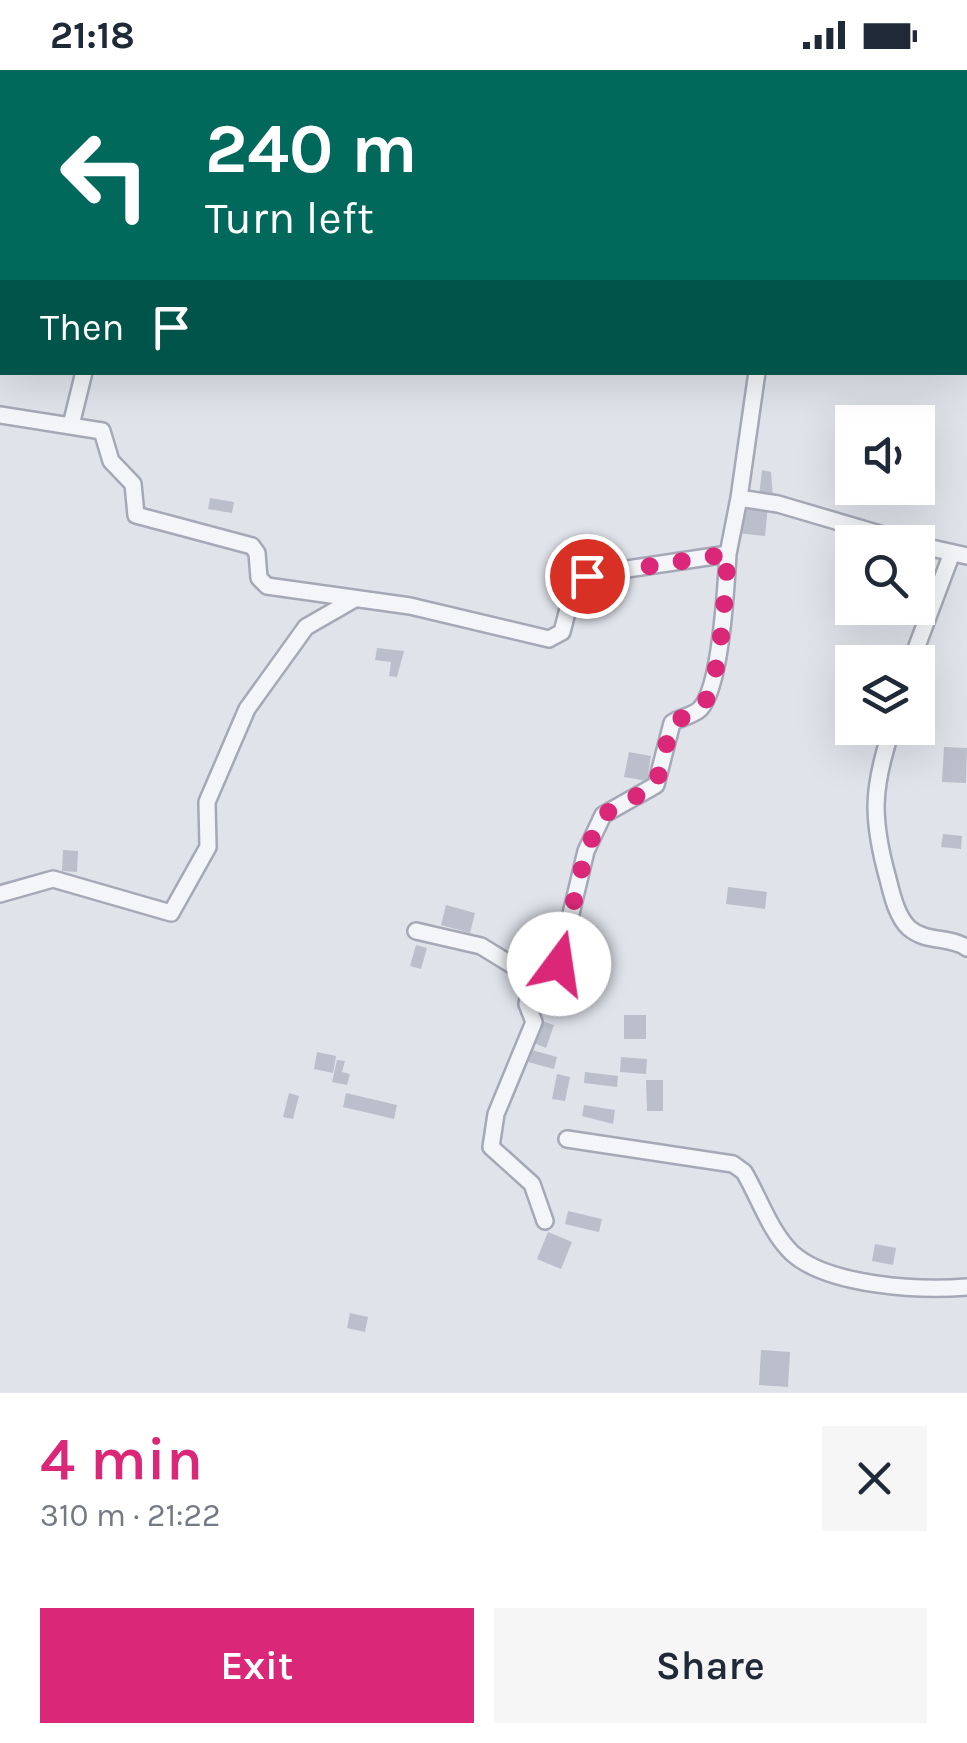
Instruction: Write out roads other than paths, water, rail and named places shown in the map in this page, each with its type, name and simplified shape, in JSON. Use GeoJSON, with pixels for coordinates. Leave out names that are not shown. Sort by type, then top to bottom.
{"type":"FeatureCollection","features":[{"type":"Feature","properties":{"kind":"street"},"geometry":{"type":"LineString","coordinates":[[71,425],[83,375]]}},
{"type":"Feature","properties":{"kind":"street"},"geometry":{"type":"LineString","coordinates":[[545,1221],[532,1184],[491,1148],[496,1114],[534,1022],[527,1004],[533,978],[559,964],[586,851],[603,815],[656,785],[672,723],[698,712],[703,704],[715,668],[728,554],[757,375]]}},
{"type":"Feature","properties":{"kind":"street"},"geometry":{"type":"LineString","coordinates":[[0,416],[71,425],[106,434],[111,462],[133,484],[136,515],[252,546],[257,554],[258,578],[267,586],[410,606],[555,638],[562,632],[572,594],[587,576],[728,554]]}},
{"type":"Feature","properties":{"kind":"street"},"geometry":{"type":"LineString","coordinates":[[738,498],[778,504],[849,525]]}},
{"type":"Feature","properties":{"kind":"street"},"geometry":{"type":"LineString","coordinates":[[919,645],[959,555]]}},
{"type":"Feature","properties":{"kind":"street"},"geometry":{"type":"LineString","coordinates":[[0,894],[53,879],[171,913],[196,875],[208,847],[208,802],[247,709],[306,628],[352,600]]}},
{"type":"Feature","properties":{"kind":"street"},"geometry":{"type":"LineString","coordinates":[[886,745],[877,772],[875,834],[893,899],[906,926],[967,948]]}},
{"type":"Feature","properties":{"kind":"street"},"geometry":{"type":"LineString","coordinates":[[416,931],[481,946],[533,978]]}},
{"type":"Feature","properties":{"kind":"street"},"geometry":{"type":"LineString","coordinates":[[567,1139],[732,1164],[744,1172],[792,1252],[812,1266],[856,1279],[903,1286],[967,1286]]}}]}
